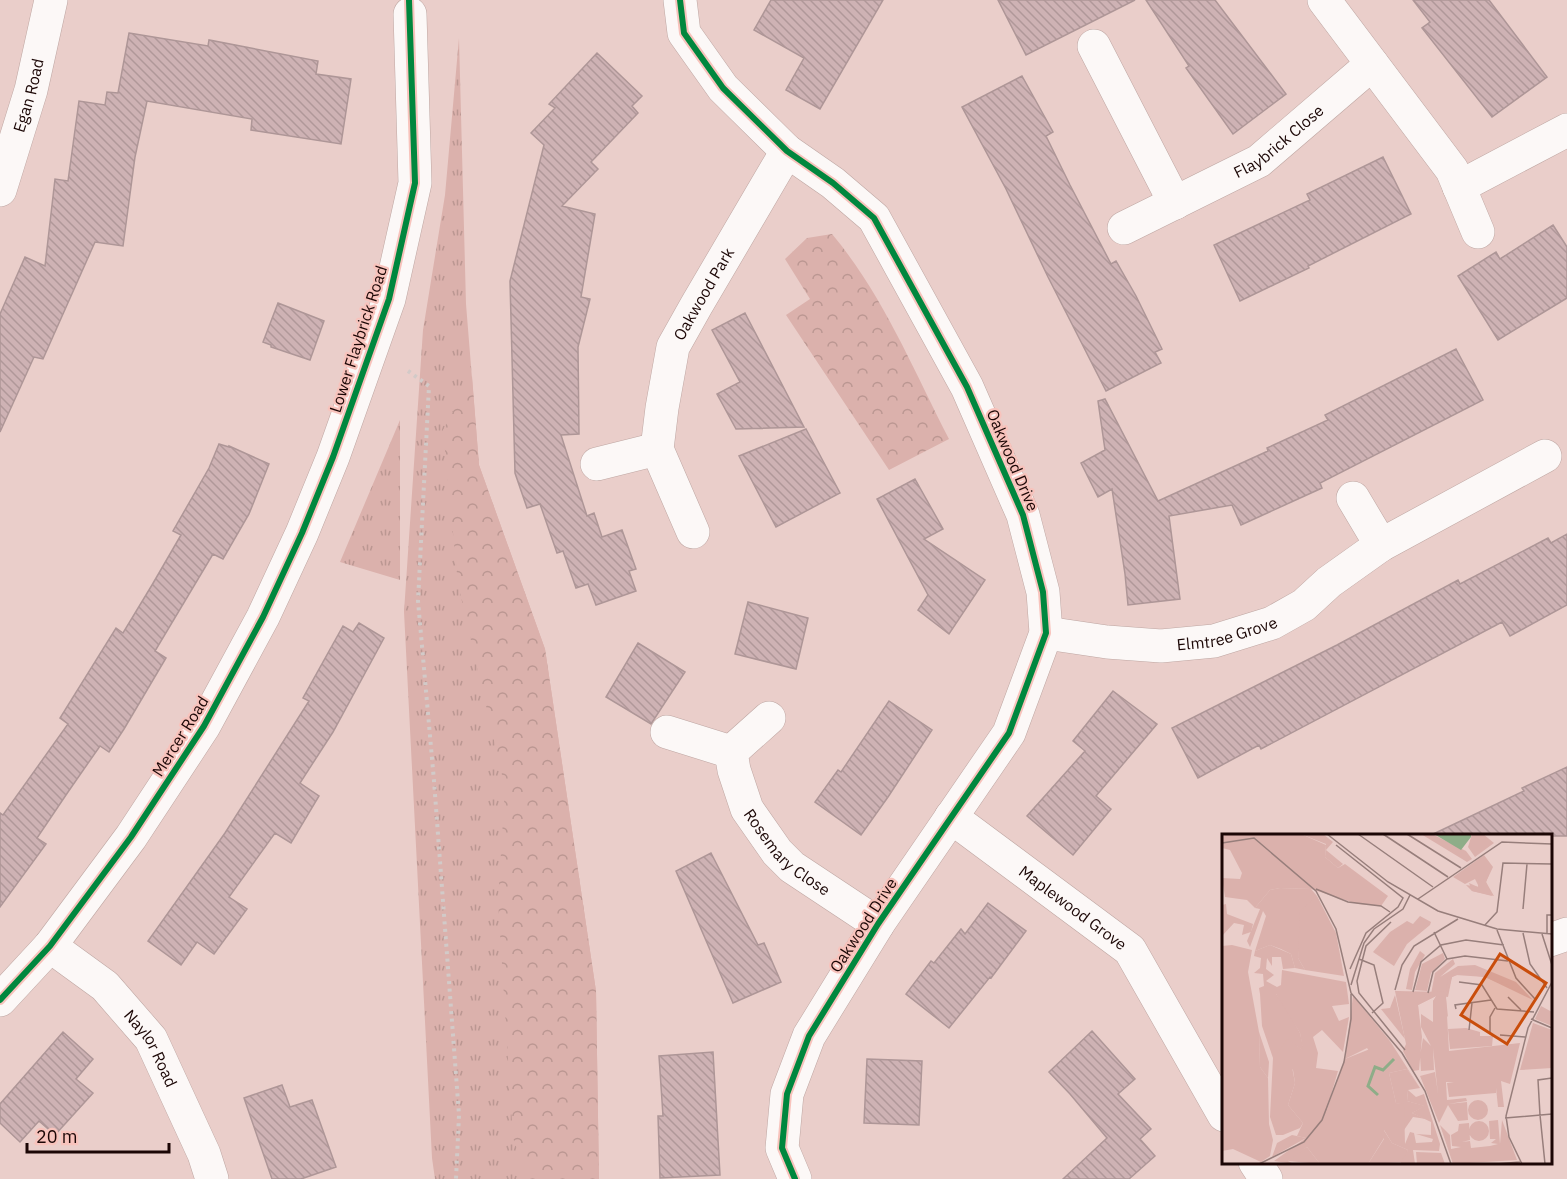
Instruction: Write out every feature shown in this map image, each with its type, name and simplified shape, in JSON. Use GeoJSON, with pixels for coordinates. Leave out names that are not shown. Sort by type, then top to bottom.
{"type":"FeatureCollection","features":[{"type":"Feature","properties":{"kind":"street","name":"Egan Road"},"geometry":{"type":"LineString","coordinates":[[0,190],[31,90],[51,0]]}},
{"type":"Feature","properties":{"kind":"street","name":"Oakwood Drive"},"geometry":{"type":"LineString","coordinates":[[680,0],[684,33],[723,88],[787,151],[832,183],[874,219],[967,387],[1023,515],[1043,592],[1046,633],[1009,733],[878,924],[809,1036],[787,1094],[782,1148],[795,1179]]}},
{"type":"Feature","properties":{"kind":"street"},"geometry":{"type":"LineString","coordinates":[[1324,0],[1452,170],[1478,232]]}},
{"type":"Feature","properties":{"kind":"street","name":"Lower Flaybrick Road"},"geometry":{"type":"LineString","coordinates":[[333,457],[389,299],[415,183],[410,14]]}},
{"type":"Feature","properties":{"kind":"street"},"geometry":{"type":"LineString","coordinates":[[1094,46],[1175,203]]}},
{"type":"Feature","properties":{"kind":"street","name":"Flaybrick Close"},"geometry":{"type":"LineString","coordinates":[[1124,228],[1259,161],[1372,64]]}},
{"type":"Feature","properties":{"kind":"street"},"geometry":{"type":"LineString","coordinates":[[1459,186],[1567,130]]}},
{"type":"Feature","properties":{"kind":"street","name":"Oakwood Park"},"geometry":{"type":"LineString","coordinates":[[657,449],[673,347],[787,151]]}},
{"type":"Feature","properties":{"kind":"street"},"geometry":{"type":"LineString","coordinates":[[597,464],[657,449],[693,532]]}},
{"type":"Feature","properties":{"kind":"street","name":"Elmtree Grove"},"geometry":{"type":"LineString","coordinates":[[1046,633],[1107,642],[1161,646],[1214,641],[1272,623],[1304,605],[1329,582],[1381,545],[1545,456]]}},
{"type":"Feature","properties":{"kind":"street","name":"Mercer Road"},"geometry":{"type":"LineString","coordinates":[[0,999],[50,946],[131,837],[204,726],[262,617],[302,533],[333,457]]}},
{"type":"Feature","properties":{"kind":"street"},"geometry":{"type":"LineString","coordinates":[[1353,498],[1381,545]]}},
{"type":"Feature","properties":{"kind":"street"},"geometry":{"type":"LineString","coordinates":[[667,732],[731,752],[769,718]]}},
{"type":"Feature","properties":{"kind":"street","name":"Rosemary Close"},"geometry":{"type":"LineString","coordinates":[[731,752],[734,770],[747,809],[777,852],[792,867],[878,924]]}},
{"type":"Feature","properties":{"kind":"street","name":"Maplewood Grove"},"geometry":{"type":"LineString","coordinates":[[951,817],[1130,950],[1222,1111]]}},
{"type":"Feature","properties":{"kind":"street"},"geometry":{"type":"LineString","coordinates":[[1552,940],[1567,934]]}},
{"type":"Feature","properties":{"kind":"street","name":"Naylor Road"},"geometry":{"type":"LineString","coordinates":[[50,946],[105,987],[151,1039],[204,1154],[212,1179]]}},
{"type":"Feature","properties":{"kind":"street"},"geometry":{"type":"LineString","coordinates":[[1256,1164],[1266,1179]]}},
{"type":"Feature","properties":{"kind":"path"},"geometry":{"type":"LineString","coordinates":[[372,346],[429,386],[418,601],[459,1115],[456,1179]]}},
{"type":"Feature","properties":{"kind":"green space"},"geometry":{"type":"Polygon","coordinates":[[[459,38],[466,304],[479,465],[545,649],[596,991],[599,1179],[435,1179],[432,1158],[404,612],[423,330],[445,195],[459,38]]]}},
{"type":"Feature","properties":{"kind":"green space"},"geometry":{"type":"Polygon","coordinates":[[[832,234],[850,257],[882,307],[949,439],[889,470],[786,315],[810,299],[785,259],[807,238],[832,234]]]}},
{"type":"Feature","properties":{"kind":"green space"},"geometry":{"type":"Polygon","coordinates":[[[472,376],[479,465],[545,649],[596,991],[599,1179],[528,1179],[513,1138],[498,901],[505,788],[458,584],[443,430],[472,376]]]}},
{"type":"Feature","properties":{"kind":"green space"},"geometry":{"type":"Polygon","coordinates":[[[400,420],[400,580],[340,562],[400,420]]]}},
{"type":"Feature","properties":{"kind":"building"},"geometry":{"type":"Polygon","coordinates":[[[771,0],[883,0],[820,109],[786,90],[804,58],[754,30],[771,0]]]}},
{"type":"Feature","properties":{"kind":"building"},"geometry":{"type":"Polygon","coordinates":[[[998,0],[1135,0],[1026,55],[998,0]]]}},
{"type":"Feature","properties":{"kind":"building"},"geometry":{"type":"Polygon","coordinates":[[[1146,0],[1215,0],[1286,94],[1233,134],[1186,68],[1189,66],[1146,0]]]}},
{"type":"Feature","properties":{"kind":"building"},"geometry":{"type":"Polygon","coordinates":[[[1413,0],[1489,0],[1547,77],[1492,117],[1422,28],[1430,22],[1413,0]]]}},
{"type":"Feature","properties":{"kind":"building"},"geometry":{"type":"Polygon","coordinates":[[[129,33],[208,46],[209,40],[318,61],[316,74],[351,79],[341,144],[251,130],[252,119],[147,101],[135,157],[123,246],[95,242],[43,359],[34,357],[0,432],[0,314],[25,257],[45,266],[55,179],[68,181],[79,101],[105,105],[107,92],[118,93],[129,33]]]}},
{"type":"Feature","properties":{"kind":"building"},"geometry":{"type":"Polygon","coordinates":[[[597,53],[642,96],[632,106],[638,113],[591,162],[598,169],[562,206],[595,214],[581,297],[590,299],[578,347],[579,434],[561,435],[587,516],[594,513],[602,537],[622,530],[636,569],[629,571],[636,591],[596,605],[588,584],[576,588],[563,551],[557,553],[540,504],[527,508],[515,473],[510,281],[544,145],[531,133],[555,108],[549,104],[597,53]]]}},
{"type":"Feature","properties":{"kind":"building"},"geometry":{"type":"Polygon","coordinates":[[[1022,76],[1053,132],[1046,136],[1070,185],[1111,264],[1116,261],[1136,296],[1162,349],[1155,352],[1161,363],[1106,391],[1006,189],[962,107],[1022,76]]]}},
{"type":"Feature","properties":{"kind":"building"},"geometry":{"type":"Polygon","coordinates":[[[1383,157],[1411,214],[1308,266],[1309,268],[1240,301],[1214,245],[1310,200],[1307,194],[1383,157]]]}},
{"type":"Feature","properties":{"kind":"building"},"geometry":{"type":"Polygon","coordinates":[[[1553,225],[1567,247],[1567,298],[1498,340],[1458,276],[1496,252],[1500,259],[1553,225]]]}},
{"type":"Feature","properties":{"kind":"building"},"geometry":{"type":"Polygon","coordinates":[[[278,303],[324,321],[310,360],[271,347],[263,342],[278,303]]]}},
{"type":"Feature","properties":{"kind":"building"},"geometry":{"type":"Polygon","coordinates":[[[745,313],[804,427],[736,429],[717,394],[740,382],[712,330],[745,313]]]}},
{"type":"Feature","properties":{"kind":"building"},"geometry":{"type":"Polygon","coordinates":[[[1456,349],[1483,400],[1320,483],[1322,488],[1241,525],[1232,505],[1169,516],[1180,599],[1128,605],[1112,489],[1098,497],[1081,463],[1105,450],[1098,401],[1105,399],[1158,501],[1268,451],[1267,448],[1328,420],[1325,415],[1456,349]]]}},
{"type":"Feature","properties":{"kind":"building"},"geometry":{"type":"Polygon","coordinates":[[[806,429],[840,493],[776,527],[739,456],[806,429]]]}},
{"type":"Feature","properties":{"kind":"building"},"geometry":{"type":"Polygon","coordinates":[[[219,444],[229,446],[269,464],[249,514],[223,559],[213,554],[155,651],[166,658],[124,729],[109,752],[100,746],[37,838],[46,844],[0,907],[0,813],[3,815],[68,724],[60,718],[116,628],[123,633],[152,585],[181,535],[173,531],[209,468],[219,444]]]}},
{"type":"Feature","properties":{"kind":"building"},"geometry":{"type":"Polygon","coordinates":[[[915,479],[943,529],[924,539],[985,580],[949,634],[918,610],[928,595],[877,499],[915,479]]]}},
{"type":"Feature","properties":{"kind":"building"},"geometry":{"type":"Polygon","coordinates":[[[1567,534],[1567,605],[1510,636],[1502,622],[1261,749],[1259,745],[1198,778],[1172,728],[1337,645],[1458,580],[1460,584],[1548,538],[1551,543],[1567,534]]]}},
{"type":"Feature","properties":{"kind":"building"},"geometry":{"type":"Polygon","coordinates":[[[748,602],[808,618],[796,669],[735,654],[748,602]]]}},
{"type":"Feature","properties":{"kind":"building"},"geometry":{"type":"Polygon","coordinates":[[[359,623],[384,638],[333,732],[300,783],[319,796],[291,843],[275,833],[229,897],[247,909],[214,954],[197,942],[181,965],[148,941],[225,833],[309,701],[303,698],[343,626],[353,632],[359,623]]]}},
{"type":"Feature","properties":{"kind":"building"},"geometry":{"type":"Polygon","coordinates":[[[638,643],[685,672],[651,724],[606,697],[638,643]]]}},
{"type":"Feature","properties":{"kind":"building"},"geometry":{"type":"Polygon","coordinates":[[[1113,691],[1157,724],[1096,796],[1111,809],[1073,855],[1027,816],[1085,751],[1073,741],[1113,691]]]}},
{"type":"Feature","properties":{"kind":"building"},"geometry":{"type":"Polygon","coordinates":[[[889,701],[932,730],[861,835],[815,802],[838,770],[841,772],[889,701]]]}},
{"type":"Feature","properties":{"kind":"building"},"geometry":{"type":"Polygon","coordinates":[[[1567,767],[1567,836],[1433,834],[1524,791],[1522,788],[1567,767]]]}},
{"type":"Feature","properties":{"kind":"building"},"geometry":{"type":"Polygon","coordinates":[[[711,853],[758,945],[764,943],[781,982],[733,1003],[676,871],[711,853]]]}},
{"type":"Feature","properties":{"kind":"building"},"geometry":{"type":"Polygon","coordinates":[[[988,903],[1026,931],[991,978],[949,1028],[906,994],[931,961],[934,963],[961,929],[965,934],[988,903]]]}},
{"type":"Feature","properties":{"kind":"building"},"geometry":{"type":"Polygon","coordinates":[[[1092,1031],[1135,1079],[1118,1094],[1151,1129],[1140,1139],[1155,1156],[1129,1179],[1063,1179],[1107,1138],[1049,1072],[1092,1031]]]}},
{"type":"Feature","properties":{"kind":"building"},"geometry":{"type":"Polygon","coordinates":[[[63,1032],[93,1059],[76,1079],[93,1093],[55,1135],[39,1121],[20,1142],[0,1123],[0,1104],[63,1032]]]}},
{"type":"Feature","properties":{"kind":"building"},"geometry":{"type":"Polygon","coordinates":[[[713,1052],[720,1175],[660,1178],[658,1116],[663,1116],[659,1056],[713,1052]]]}},
{"type":"Feature","properties":{"kind":"building"},"geometry":{"type":"Polygon","coordinates":[[[867,1059],[922,1061],[919,1125],[864,1123],[867,1059]]]}},
{"type":"Feature","properties":{"kind":"building"},"geometry":{"type":"Polygon","coordinates":[[[282,1085],[290,1107],[312,1100],[336,1167],[301,1179],[272,1179],[244,1098],[282,1085]]]}},
{"type":"Feature","properties":{"kind":"cycle path"},"geometry":{"type":"LineString","coordinates":[[0,1000],[50,946],[131,837],[204,726],[263,617],[302,533],[333,457],[389,299],[415,183],[409,0]]}},
{"type":"Feature","properties":{"kind":"cycle path"},"geometry":{"type":"LineString","coordinates":[[680,0],[684,33],[723,88],[787,151],[833,183],[874,218],[967,387],[1023,515],[1043,592],[1046,633],[1009,733],[878,924],[809,1036],[787,1094],[782,1148],[795,1179]]}}]}
